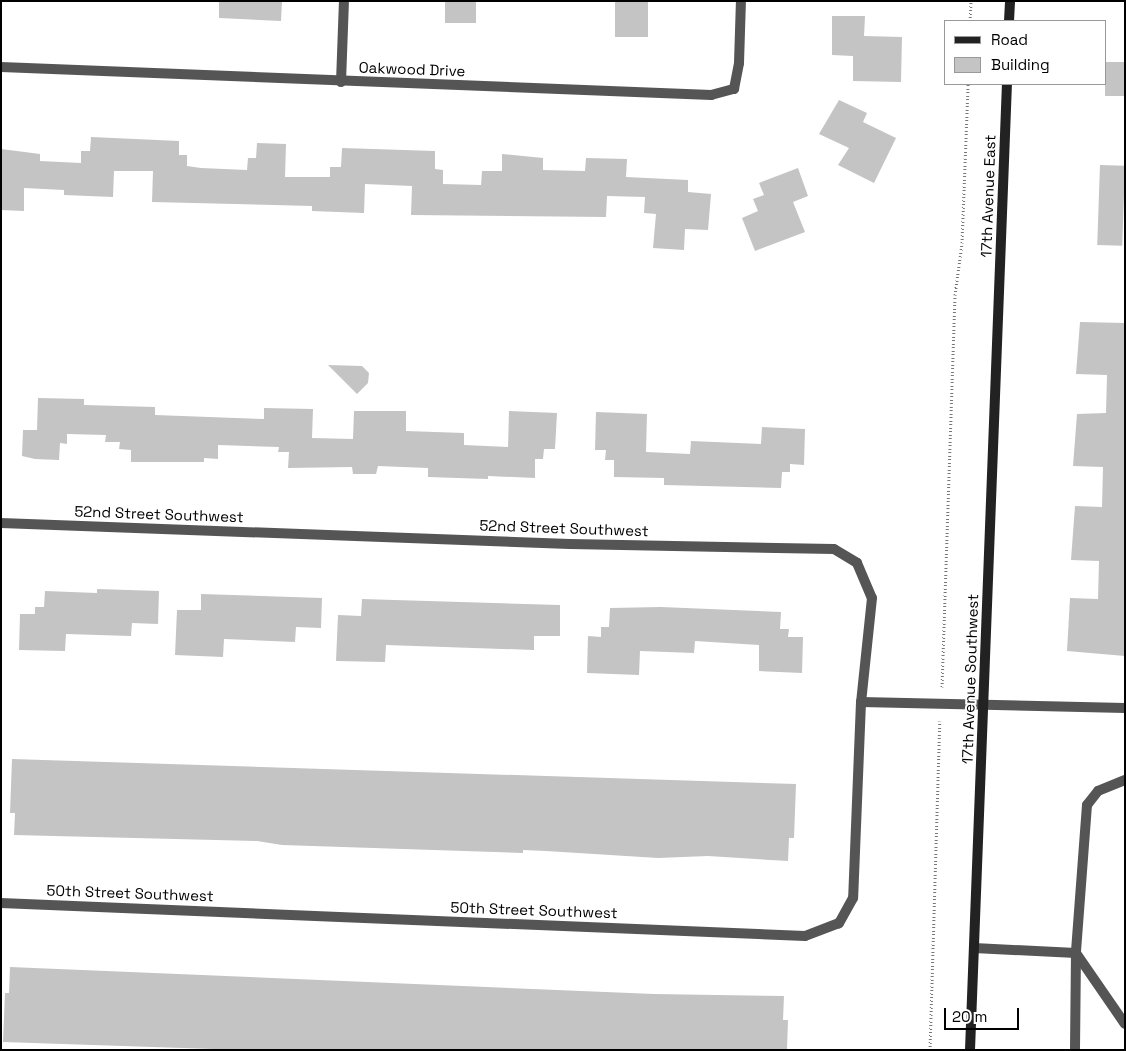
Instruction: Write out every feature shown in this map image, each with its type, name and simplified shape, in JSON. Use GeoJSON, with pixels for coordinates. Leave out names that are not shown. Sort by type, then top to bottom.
{"type":"FeatureCollection","features":[{"type":"Feature","properties":{"kind":"street"},"geometry":{"type":"LineString","coordinates":[[342,82],[344,1]]}},
{"type":"Feature","properties":{"kind":"street","name":"Oakwood Drive"},"geometry":{"type":"LineString","coordinates":[[1,67],[342,82],[711,95],[734,88],[740,63],[741,1]]}},
{"type":"Feature","properties":{"kind":"street"},"geometry":{"type":"LineString","coordinates":[[1009,20],[1010,1]]}},
{"type":"Feature","properties":{"kind":"street","name":"17th Avenue East"},"geometry":{"type":"LineString","coordinates":[[999,310],[1007,85]]}},
{"type":"Feature","properties":{"kind":"street","name":"17th Avenue Southwest"},"geometry":{"type":"LineString","coordinates":[[970,1050],[999,310]]}},
{"type":"Feature","properties":{"kind":"street","name":"52nd Street Southwest"},"geometry":{"type":"LineString","coordinates":[[1,524],[570,544],[834,549],[857,563],[872,598],[862,702]]}},
{"type":"Feature","properties":{"kind":"street"},"geometry":{"type":"LineString","coordinates":[[862,702],[1125,708]]}},
{"type":"Feature","properties":{"kind":"street","name":"50th Street Southwest"},"geometry":{"type":"LineString","coordinates":[[1,903],[805,936],[839,923],[853,898],[862,702]]}},
{"type":"Feature","properties":{"kind":"street"},"geometry":{"type":"LineString","coordinates":[[1075,1050],[1076,954],[1087,805],[1098,791],[1125,780]]}},
{"type":"Feature","properties":{"kind":"street"},"geometry":{"type":"LineString","coordinates":[[974,948],[1076,954]]}},
{"type":"Feature","properties":{"kind":"street"},"geometry":{"type":"LineString","coordinates":[[1076,954],[1125,1024]]}},
{"type":"Feature","properties":{"kind":"path"},"geometry":{"type":"LineString","coordinates":[[970,20],[971,1]]}},
{"type":"Feature","properties":{"kind":"path"},"geometry":{"type":"LineString","coordinates":[[930,1050],[955,295],[962,243],[968,85]]}},
{"type":"Feature","properties":{"kind":"building"},"geometry":{"type":"Polygon","coordinates":[[[219,1],[282,1],[281,21],[219,18],[219,1]]]}},
{"type":"Feature","properties":{"kind":"building"},"geometry":{"type":"Polygon","coordinates":[[[445,1],[476,1],[476,23],[445,23],[445,1]]]}},
{"type":"Feature","properties":{"kind":"building"},"geometry":{"type":"Polygon","coordinates":[[[615,1],[648,1],[648,37],[615,37],[615,1]]]}},
{"type":"Feature","properties":{"kind":"building"},"geometry":{"type":"Polygon","coordinates":[[[832,16],[865,16],[864,36],[902,37],[901,82],[853,81],[853,56],[832,55],[832,16]]]}},
{"type":"Feature","properties":{"kind":"building"},"geometry":{"type":"Polygon","coordinates":[[[1106,62],[1125,62],[1125,96],[1105,96],[1106,62]]]}},
{"type":"Feature","properties":{"kind":"building"},"geometry":{"type":"Polygon","coordinates":[[[839,100],[867,113],[863,122],[896,138],[874,183],[838,165],[849,148],[819,134],[839,100]]]}},
{"type":"Feature","properties":{"kind":"building"},"geometry":{"type":"Polygon","coordinates":[[[91,137],[179,141],[179,155],[187,155],[187,166],[247,170],[248,158],[256,158],[257,143],[286,144],[285,177],[330,177],[330,167],[341,167],[342,148],[435,151],[435,169],[443,170],[443,184],[481,185],[482,171],[502,171],[502,154],[543,158],[543,170],[585,171],[586,158],[627,159],[626,177],[688,180],[688,192],[711,194],[708,230],[685,229],[684,250],[653,248],[656,214],[644,213],[645,197],[607,196],[606,217],[411,215],[412,186],[365,184],[364,213],[312,211],[312,206],[152,202],[153,171],[114,171],[113,197],[64,195],[64,190],[24,188],[24,211],[1,210],[1,149],[40,154],[40,161],[81,163],[81,151],[90,151],[91,137]]]}},
{"type":"Feature","properties":{"kind":"building"},"geometry":{"type":"Polygon","coordinates":[[[1100,165],[1125,166],[1122,246],[1097,245],[1100,165]]]}},
{"type":"Feature","properties":{"kind":"building"},"geometry":{"type":"Polygon","coordinates":[[[798,168],[808,196],[793,202],[805,232],[755,251],[742,218],[758,211],[753,199],[764,195],[759,183],[798,168]]]}},
{"type":"Feature","properties":{"kind":"building"},"geometry":{"type":"Polygon","coordinates":[[[1080,322],[1125,323],[1125,656],[1067,651],[1070,598],[1098,599],[1099,561],[1071,560],[1075,506],[1102,507],[1103,467],[1073,466],[1077,414],[1106,413],[1107,375],[1076,374],[1080,322]]]}},
{"type":"Feature","properties":{"kind":"building"},"geometry":{"type":"Polygon","coordinates":[[[328,365],[362,366],[369,373],[368,383],[357,394],[328,365]]]}},
{"type":"Feature","properties":{"kind":"building"},"geometry":{"type":"Polygon","coordinates":[[[38,398],[84,399],[84,405],[155,407],[155,415],[264,419],[264,408],[313,409],[312,438],[353,439],[354,411],[406,411],[406,431],[464,433],[464,445],[508,447],[509,411],[557,413],[555,449],[544,449],[543,459],[535,459],[535,478],[488,476],[488,479],[428,477],[428,468],[378,466],[376,474],[353,474],[352,467],[288,468],[289,452],[278,452],[279,447],[218,445],[218,459],[204,458],[204,462],[131,462],[131,450],[119,449],[120,442],[105,442],[106,435],[67,434],[67,444],[60,443],[59,460],[35,459],[22,456],[23,430],[37,430],[38,398]]]}},
{"type":"Feature","properties":{"kind":"building"},"geometry":{"type":"Polygon","coordinates":[[[596,412],[647,414],[646,452],[690,454],[691,441],[761,444],[762,427],[805,429],[804,465],[790,464],[790,472],[782,472],[781,488],[664,485],[664,478],[614,477],[614,460],[605,460],[606,450],[595,450],[596,412]]]}},
{"type":"Feature","properties":{"kind":"building"},"geometry":{"type":"Polygon","coordinates":[[[97,589],[159,591],[158,624],[132,623],[131,636],[66,634],[65,651],[19,650],[20,614],[35,614],[35,607],[44,607],[45,591],[97,593],[97,589]]]}},
{"type":"Feature","properties":{"kind":"building"},"geometry":{"type":"Polygon","coordinates":[[[201,594],[322,598],[321,628],[296,627],[295,642],[224,639],[223,657],[175,655],[177,610],[201,610],[201,594]]]}},
{"type":"Feature","properties":{"kind":"building"},"geometry":{"type":"Polygon","coordinates":[[[362,599],[560,605],[560,636],[534,636],[534,650],[386,645],[385,662],[336,661],[338,615],[361,616],[362,599]]]}},
{"type":"Feature","properties":{"kind":"building"},"geometry":{"type":"Polygon","coordinates":[[[661,607],[781,612],[780,629],[789,629],[788,637],[803,637],[802,673],[759,671],[759,645],[695,641],[694,653],[640,651],[639,675],[587,673],[588,636],[601,637],[601,627],[609,627],[610,608],[661,607]]]}},
{"type":"Feature","properties":{"kind":"building"},"geometry":{"type":"Polygon","coordinates":[[[12,759],[796,784],[794,838],[789,838],[788,861],[708,856],[658,858],[523,850],[523,853],[282,845],[257,841],[14,835],[15,813],[10,813],[12,759]]]}},
{"type":"Feature","properties":{"kind":"building"},"geometry":{"type":"Polygon","coordinates":[[[10,967],[654,994],[784,996],[783,1020],[788,1020],[787,1050],[243,1050],[3,1042],[5,993],[9,993],[10,967]]]}}]}
